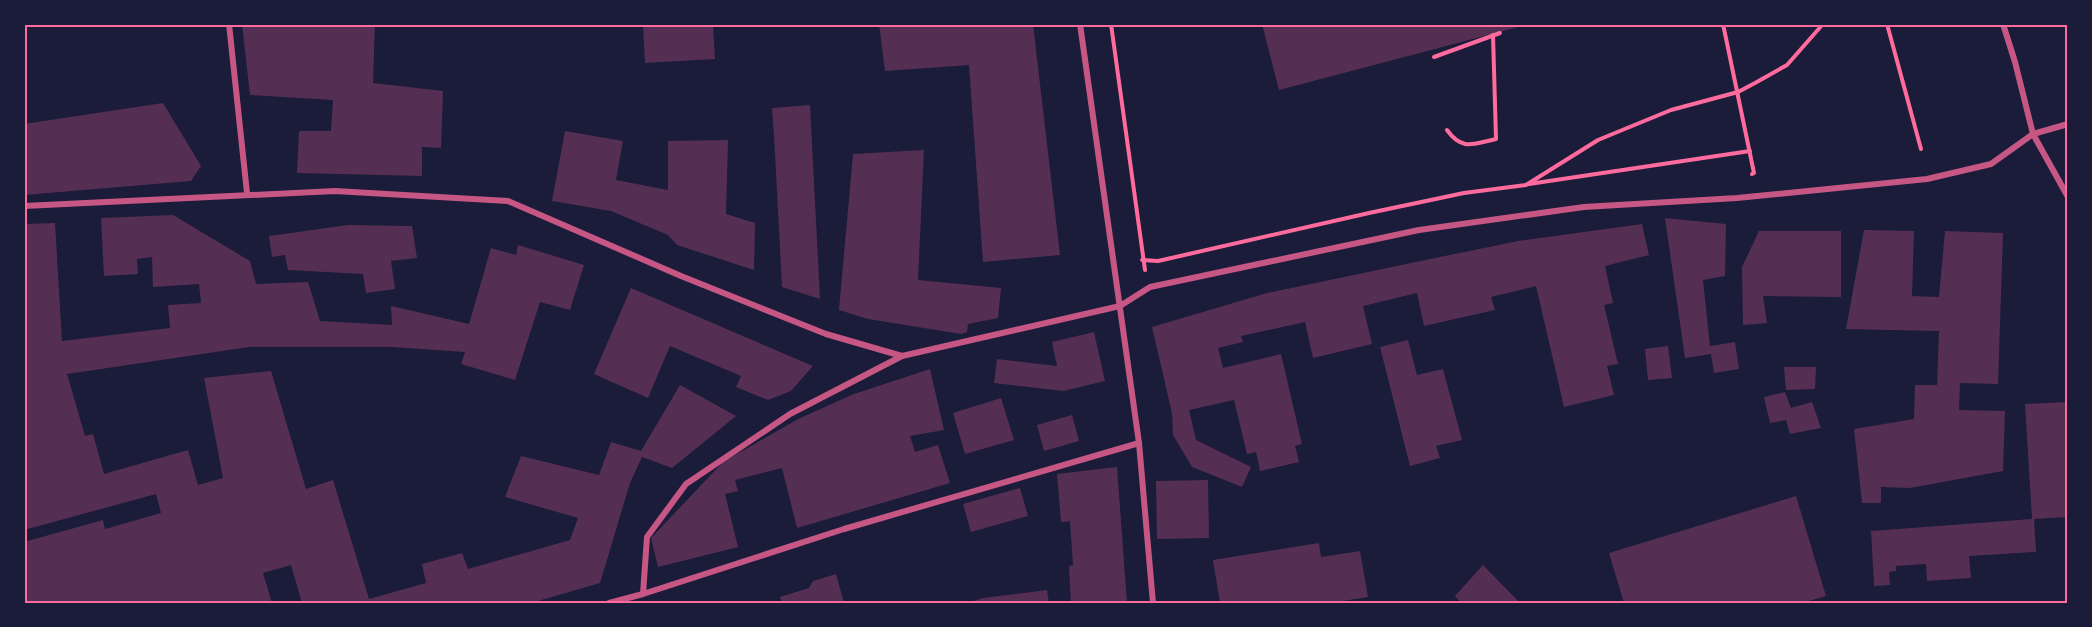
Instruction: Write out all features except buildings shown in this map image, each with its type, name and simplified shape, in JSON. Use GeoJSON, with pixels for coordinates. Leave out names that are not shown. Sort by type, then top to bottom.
{"type":"FeatureCollection","features":[{"type":"Feature","properties":{"kind":"street"},"geometry":{"type":"LineString","coordinates":[[229,24],[247,193]]}},
{"type":"Feature","properties":{"kind":"street"},"geometry":{"type":"LineString","coordinates":[[1080,24],[1139,442],[1153,603]]}},
{"type":"Feature","properties":{"kind":"street"},"geometry":{"type":"LineString","coordinates":[[2003,24],[2016,62],[2033,134],[2068,197]]}},
{"type":"Feature","properties":{"kind":"street"},"geometry":{"type":"LineString","coordinates":[[643,594],[647,537],[686,484],[790,414],[902,356],[1120,306],[1150,287],[1419,230],[1584,207],[1737,198],[1937,177],[1991,164],[2033,134],[2068,124]]}},
{"type":"Feature","properties":{"kind":"street"},"geometry":{"type":"LineString","coordinates":[[24,206],[247,193],[335,191],[508,201],[681,276],[815,330],[841,340],[902,356]]}},
{"type":"Feature","properties":{"kind":"street"},"geometry":{"type":"LineString","coordinates":[[609,603],[844,529],[1139,442]]}},
{"type":"Feature","properties":{"kind":"path"},"geometry":{"type":"LineString","coordinates":[[1111,24],[1142,260],[1150,287]]}},
{"type":"Feature","properties":{"kind":"path"},"geometry":{"type":"LineString","coordinates":[[1723,24],[1754,173],[1738,178],[1737,198]]}},
{"type":"Feature","properties":{"kind":"path"},"geometry":{"type":"LineString","coordinates":[[1526,184],[1598,140],[1671,110],[1738,92],[1787,65],[1823,24]]}},
{"type":"Feature","properties":{"kind":"path"},"geometry":{"type":"LineString","coordinates":[[1887,24],[1920,149]]}},
{"type":"Feature","properties":{"kind":"path"},"geometry":{"type":"LineString","coordinates":[[1434,57],[1500,33]]}},
{"type":"Feature","properties":{"kind":"path"},"geometry":{"type":"LineString","coordinates":[[1447,130],[1455,141],[1464,145],[1496,140],[1493,35]]}},
{"type":"Feature","properties":{"kind":"path"},"geometry":{"type":"LineString","coordinates":[[1142,260],[1158,261],[1369,213],[1526,184],[1750,151]]}}]}
